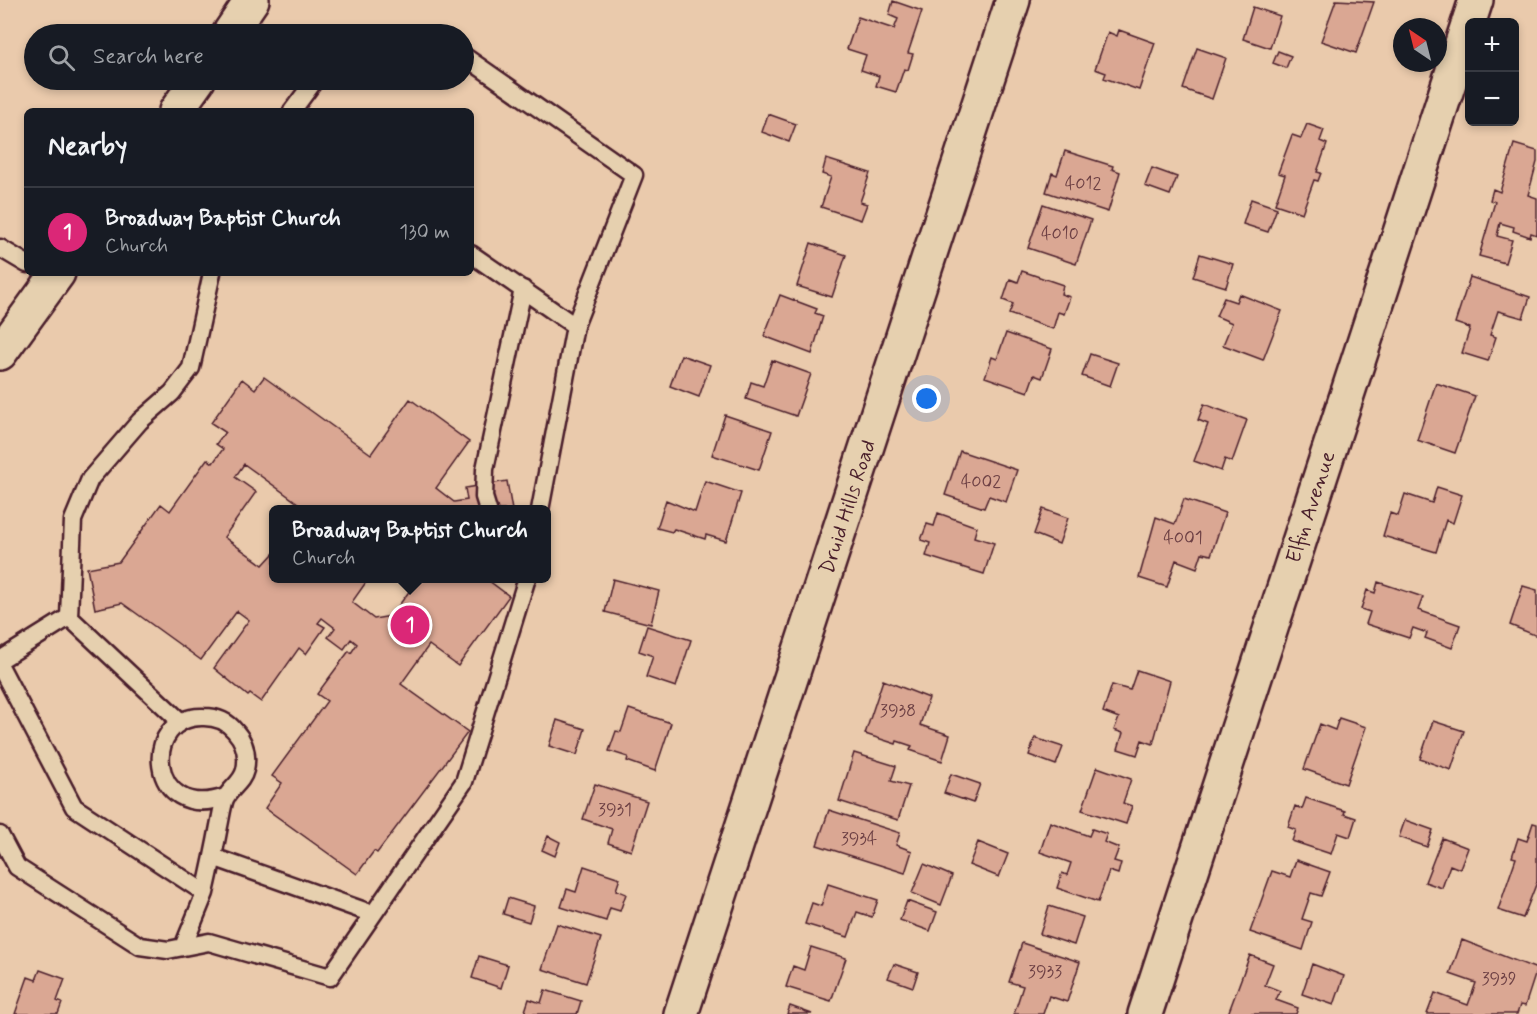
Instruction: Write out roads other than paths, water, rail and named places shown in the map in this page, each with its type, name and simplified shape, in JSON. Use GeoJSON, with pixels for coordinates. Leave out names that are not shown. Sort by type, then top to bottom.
{"type":"FeatureCollection","features":[{"type":"Feature","properties":{"kind":"street"},"geometry":{"type":"LineString","coordinates":[[236,24],[252,0]]}},
{"type":"Feature","properties":{"kind":"street","name":"Druid Hills Road"},"geometry":{"type":"LineString","coordinates":[[681,1014],[1013,0]]}},
{"type":"Feature","properties":{"kind":"street","name":"Elfin Avenue"},"geometry":{"type":"LineString","coordinates":[[1145,1014],[1476,0]]}},
{"type":"Feature","properties":{"kind":"street"},"geometry":{"type":"LineString","coordinates":[[178,108],[191,90]]}},
{"type":"Feature","properties":{"kind":"street"},"geometry":{"type":"LineString","coordinates":[[3,343],[42,276]]}},
{"type":"Feature","properties":{"kind":"lane"},"geometry":{"type":"LineString","coordinates":[[474,63],[634,176],[575,326],[541,505]]}},
{"type":"Feature","properties":{"kind":"lane"},"geometry":{"type":"LineString","coordinates":[[294,108],[308,90]]}},
{"type":"Feature","properties":{"kind":"lane"},"geometry":{"type":"LineString","coordinates":[[0,248],[24,262]]}},
{"type":"Feature","properties":{"kind":"lane"},"geometry":{"type":"LineString","coordinates":[[474,256],[575,326]]}},
{"type":"Feature","properties":{"kind":"lane"},"geometry":{"type":"LineString","coordinates":[[181,722],[69,617],[73,520],[90,479],[140,421],[172,393],[191,368],[211,276]]}},
{"type":"Feature","properties":{"kind":"lane"},"geometry":{"type":"LineString","coordinates":[[486,505],[484,497],[485,469],[523,290]]}},
{"type":"Feature","properties":{"kind":"lane"},"geometry":{"type":"LineString","coordinates":[[0,835],[17,867],[140,946],[168,950],[209,942],[330,977],[464,782],[526,583]]}},
{"type":"Feature","properties":{"kind":"lane"},"geometry":{"type":"LineString","coordinates":[[0,660],[69,617]]}},
{"type":"Feature","properties":{"kind":"lane"},"geometry":{"type":"LineString","coordinates":[[0,666],[74,807],[206,893]]}},
{"type":"Feature","properties":{"kind":"lane"},"geometry":{"type":"LineString","coordinates":[[197,716],[214,717],[229,724],[241,737],[247,754],[245,771],[238,786],[225,797],[209,803],[192,802],[177,795],[166,782],[160,766],[161,749],[168,733],[181,722],[197,716]]}},
{"type":"Feature","properties":{"kind":"lane"},"geometry":{"type":"LineString","coordinates":[[183,947],[206,893],[225,797]]}},
{"type":"Feature","properties":{"kind":"lane"},"geometry":{"type":"LineString","coordinates":[[213,857],[373,914]]}},
{"type":"Feature","properties":{"kind":"place","name":"Broadway Baptist Church"},"geometry":{"type":"Point","coordinates":[410,625]}}]}
